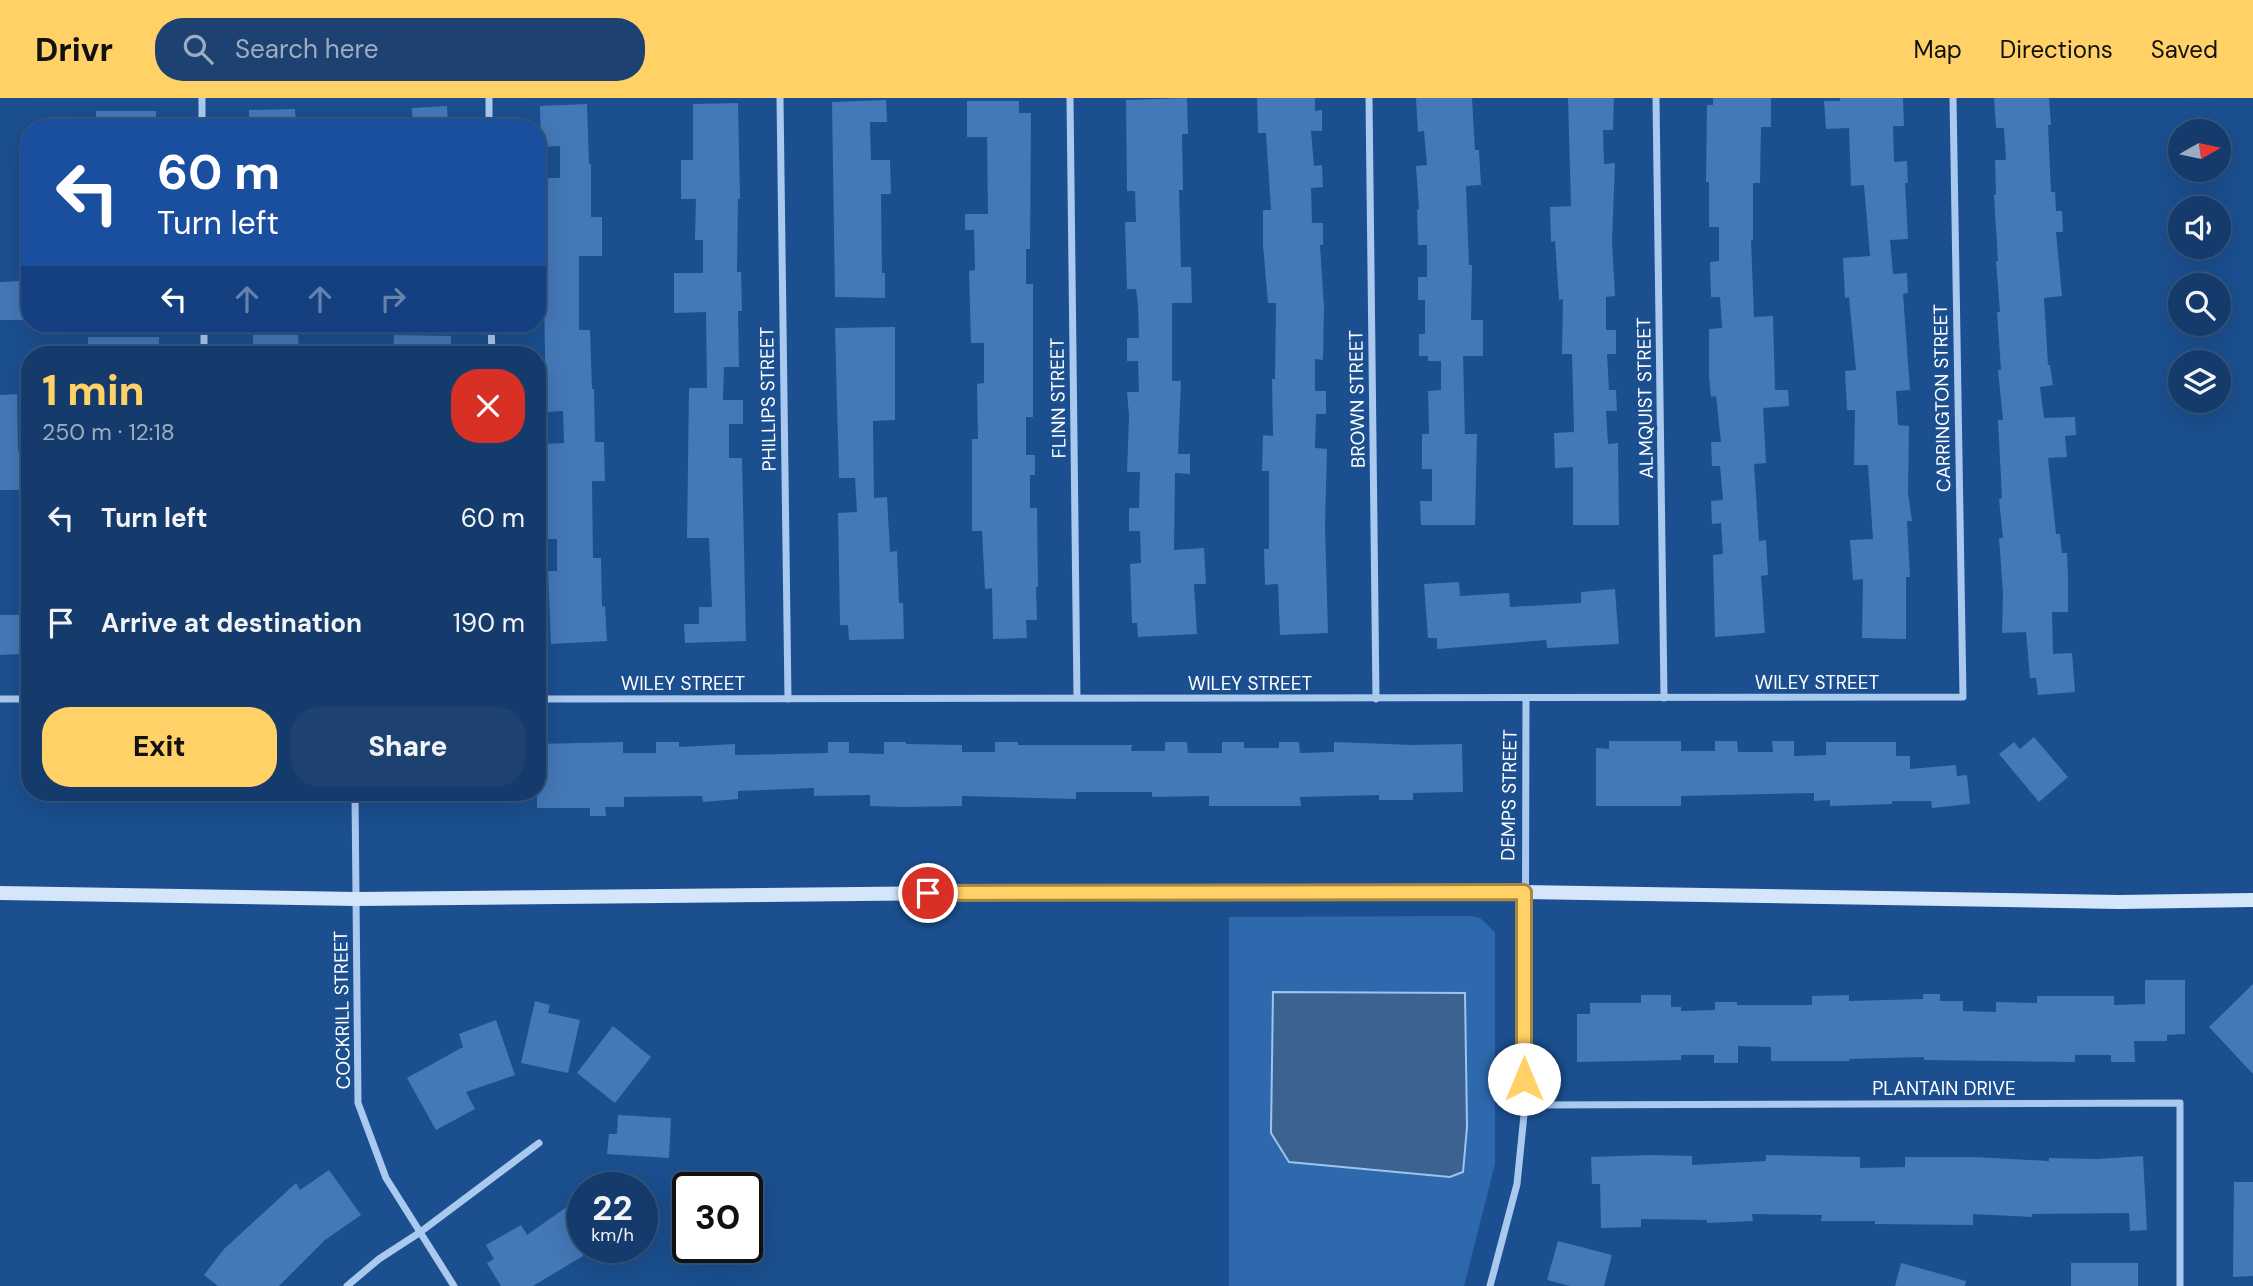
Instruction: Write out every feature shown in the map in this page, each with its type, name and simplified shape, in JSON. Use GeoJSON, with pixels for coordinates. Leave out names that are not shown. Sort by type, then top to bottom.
{"type":"FeatureCollection","features":[{"type":"Feature","properties":{"kind":"main road"},"geometry":{"type":"LineString","coordinates":[[0,893],[356,899],[955,893],[1524,892],[2119,902],[2253,900]]}},
{"type":"Feature","properties":{"kind":"street"},"geometry":{"type":"LineString","coordinates":[[202,98],[202,119]]}},
{"type":"Feature","properties":{"kind":"street"},"geometry":{"type":"LineString","coordinates":[[489,98],[489,119]]}},
{"type":"Feature","properties":{"kind":"street","name":"PHILLIPS STREET"},"geometry":{"type":"LineString","coordinates":[[780,98],[788,699]]}},
{"type":"Feature","properties":{"kind":"street","name":"FLINN STREET"},"geometry":{"type":"LineString","coordinates":[[1070,98],[1077,698]]}},
{"type":"Feature","properties":{"kind":"street","name":"BROWN STREET"},"geometry":{"type":"LineString","coordinates":[[1369,98],[1376,699]]}},
{"type":"Feature","properties":{"kind":"street","name":"ALMQUIST STREET"},"geometry":{"type":"LineString","coordinates":[[1656,98],[1664,698]]}},
{"type":"Feature","properties":{"kind":"street","name":"CARRINGTON STREET"},"geometry":{"type":"LineString","coordinates":[[1953,98],[1964,697]]}},
{"type":"Feature","properties":{"kind":"street","name":"WILEY STREET"},"geometry":{"type":"LineString","coordinates":[[546,699],[1964,697]]}},
{"type":"Feature","properties":{"kind":"street","name":"DEMPS STREET"},"geometry":{"type":"LineString","coordinates":[[1490,1286],[1517,1184],[1525,1105],[1526,698]]}},
{"type":"Feature","properties":{"kind":"street"},"geometry":{"type":"LineString","coordinates":[[0,699],[21,699]]}},
{"type":"Feature","properties":{"kind":"street","name":"COCKRILL STREET"},"geometry":{"type":"LineString","coordinates":[[355,801],[358,1103],[386,1178],[454,1286]]}},
{"type":"Feature","properties":{"kind":"street","name":"PLANTAIN DRIVE"},"geometry":{"type":"LineString","coordinates":[[1525,1105],[2180,1103],[2180,1286]]}},
{"type":"Feature","properties":{"kind":"street"},"geometry":{"type":"LineString","coordinates":[[347,1286],[379,1259],[419,1233],[539,1143]]}},
{"type":"Feature","properties":{"kind":"shaded area"},"geometry":{"type":"Polygon","coordinates":[[[1229,917],[1480,918],[1495,932],[1495,1164],[1464,1286],[1229,1286],[1229,917]]]}},
{"type":"Feature","properties":{"kind":"shaded area"},"geometry":{"type":"Polygon","coordinates":[[[1273,992],[1465,993],[1467,1127],[1463,1172],[1450,1177],[1289,1162],[1271,1133],[1273,992]]]}},
{"type":"Feature","properties":{"kind":"building"},"geometry":{"type":"Polygon","coordinates":[[[1187,98],[1188,134],[1182,134],[1183,190],[1179,190],[1181,267],[1191,267],[1192,303],[1172,303],[1172,381],[1181,381],[1178,454],[1190,454],[1190,474],[1175,473],[1174,550],[1204,548],[1206,584],[1194,584],[1197,634],[1138,637],[1137,623],[1132,623],[1130,564],[1141,563],[1140,531],[1129,531],[1129,508],[1139,508],[1140,472],[1127,472],[1127,392],[1139,392],[1138,361],[1127,361],[1127,338],[1139,338],[1136,289],[1127,289],[1125,222],[1136,222],[1135,191],[1127,191],[1126,100],[1187,98]]]}},
{"type":"Feature","properties":{"kind":"building"},"geometry":{"type":"Polygon","coordinates":[[[1257,98],[1315,98],[1315,111],[1322,110],[1322,131],[1311,131],[1314,166],[1322,165],[1323,187],[1311,188],[1312,223],[1323,223],[1323,245],[1320,245],[1324,307],[1323,360],[1315,359],[1315,391],[1326,391],[1326,414],[1316,414],[1315,448],[1327,449],[1325,527],[1328,633],[1280,635],[1278,584],[1265,585],[1264,549],[1269,549],[1269,471],[1262,471],[1263,435],[1273,436],[1272,379],[1275,379],[1276,303],[1268,303],[1263,210],[1271,210],[1266,133],[1258,133],[1257,98]]]}},
{"type":"Feature","properties":{"kind":"building"},"geometry":{"type":"Polygon","coordinates":[[[1416,98],[1472,98],[1475,150],[1479,150],[1481,185],[1466,186],[1469,265],[1472,265],[1471,320],[1483,320],[1483,356],[1463,356],[1465,434],[1477,434],[1475,525],[1421,525],[1420,501],[1432,501],[1432,469],[1422,469],[1422,434],[1429,434],[1428,391],[1441,390],[1441,361],[1428,361],[1428,356],[1419,356],[1419,334],[1425,334],[1425,300],[1418,300],[1418,277],[1427,277],[1427,245],[1418,245],[1416,166],[1427,165],[1424,131],[1418,132],[1416,98]]]}},
{"type":"Feature","properties":{"kind":"building"},"geometry":{"type":"Polygon","coordinates":[[[1568,98],[1614,98],[1613,130],[1603,130],[1604,164],[1615,163],[1612,241],[1615,296],[1606,297],[1606,330],[1616,330],[1616,354],[1607,354],[1609,390],[1616,390],[1617,411],[1606,411],[1608,444],[1618,443],[1619,525],[1573,525],[1573,467],[1555,468],[1554,433],[1574,432],[1572,354],[1562,354],[1563,299],[1559,300],[1555,241],[1551,242],[1550,207],[1571,206],[1568,98]]]}},
{"type":"Feature","properties":{"kind":"building"},"geometry":{"type":"Polygon","coordinates":[[[1713,98],[1771,98],[1771,127],[1761,127],[1760,183],[1753,183],[1751,240],[1754,317],[1773,316],[1775,390],[1788,390],[1789,406],[1763,408],[1766,463],[1754,464],[1759,541],[1766,540],[1768,575],[1761,576],[1765,633],[1715,637],[1713,555],[1723,554],[1721,523],[1712,524],[1711,501],[1723,500],[1720,466],[1712,466],[1711,442],[1721,442],[1716,396],[1711,397],[1709,375],[1709,329],[1722,328],[1720,297],[1711,297],[1710,262],[1719,261],[1719,227],[1709,227],[1709,182],[1706,182],[1707,105],[1713,105],[1713,98]]]}},
{"type":"Feature","properties":{"kind":"building"},"geometry":{"type":"Polygon","coordinates":[[[1840,98],[1903,98],[1904,126],[1893,126],[1894,162],[1907,161],[1908,183],[1905,183],[1908,239],[1890,240],[1893,274],[1907,273],[1908,293],[1903,294],[1910,390],[1896,391],[1898,425],[1909,426],[1908,493],[1912,521],[1907,521],[1910,577],[1906,577],[1906,639],[1862,638],[1863,579],[1853,580],[1850,540],[1873,539],[1868,465],[1854,465],[1855,410],[1847,410],[1845,371],[1856,370],[1849,297],[1845,298],[1843,258],[1870,256],[1864,185],[1851,186],[1849,128],[1826,129],[1824,101],[1840,101],[1840,98]]]}},
{"type":"Feature","properties":{"kind":"building"},"geometry":{"type":"Polygon","coordinates":[[[1994,98],[2049,98],[2051,192],[2055,192],[2056,211],[2062,211],[2063,232],[2056,232],[2062,296],[2044,298],[2048,365],[2053,385],[2040,387],[2044,418],[2075,417],[2076,435],[2065,436],[2067,457],[2048,458],[2056,534],[2060,534],[2062,553],[2067,553],[2068,574],[2068,612],[2052,612],[2053,654],[2072,653],[2075,692],[2038,695],[2036,678],[2030,678],[2026,632],[2002,633],[2003,593],[1999,538],[2003,538],[1999,499],[2002,498],[1998,420],[2003,420],[1998,370],[2001,370],[1997,312],[2000,312],[1994,195],[1995,160],[2006,160],[2004,128],[1996,128],[1994,98]]]}},
{"type":"Feature","properties":{"kind":"building"},"geometry":{"type":"Polygon","coordinates":[[[886,100],[887,122],[870,122],[871,160],[890,160],[891,194],[881,194],[885,298],[835,297],[832,102],[886,100]]]}},
{"type":"Feature","properties":{"kind":"building"},"geometry":{"type":"Polygon","coordinates":[[[967,101],[1019,101],[1019,113],[1031,113],[1030,249],[1026,249],[1026,284],[1033,284],[1033,417],[1026,417],[1026,455],[1035,455],[1035,475],[1030,475],[1030,508],[1037,508],[1038,587],[1037,620],[1026,620],[1027,638],[993,639],[992,588],[985,589],[982,531],[972,531],[972,439],[978,439],[977,384],[984,383],[984,343],[971,343],[969,271],[975,270],[974,230],[965,230],[965,214],[988,214],[987,137],[967,137],[967,101]]]}},
{"type":"Feature","properties":{"kind":"building"},"geometry":{"type":"Polygon","coordinates":[[[738,103],[740,199],[737,272],[741,272],[742,311],[738,311],[739,367],[724,367],[723,400],[743,400],[743,424],[729,424],[729,458],[742,458],[746,641],[685,643],[684,624],[699,624],[699,607],[712,607],[709,538],[687,538],[689,388],[707,388],[706,312],[674,313],[674,273],[703,273],[703,240],[695,240],[696,199],[681,199],[681,160],[693,160],[693,104],[738,103]]]}},
{"type":"Feature","properties":{"kind":"building"},"geometry":{"type":"Polygon","coordinates":[[[587,104],[591,217],[602,217],[602,256],[579,256],[579,330],[590,330],[595,442],[604,442],[605,481],[592,481],[593,558],[601,558],[602,607],[605,606],[607,641],[551,644],[548,571],[557,571],[557,539],[547,539],[546,444],[564,443],[563,411],[546,412],[546,178],[560,178],[560,146],[546,147],[546,119],[540,119],[540,106],[587,104]]]}},
{"type":"Feature","properties":{"kind":"building"},"geometry":{"type":"Polygon","coordinates":[[[447,106],[448,119],[413,119],[412,108],[447,106]]]}},
{"type":"Feature","properties":{"kind":"building"},"geometry":{"type":"Polygon","coordinates":[[[295,109],[296,119],[249,119],[249,110],[295,109]]]}},
{"type":"Feature","properties":{"kind":"building"},"geometry":{"type":"Polygon","coordinates":[[[96,111],[156,111],[156,119],[96,119],[96,111]]]}},
{"type":"Feature","properties":{"kind":"building"},"geometry":{"type":"Polygon","coordinates":[[[20,281],[21,320],[0,320],[0,282],[20,281]]]}},
{"type":"Feature","properties":{"kind":"building"},"geometry":{"type":"Polygon","coordinates":[[[895,327],[895,420],[873,421],[874,498],[887,497],[890,552],[897,551],[899,603],[903,603],[904,639],[849,640],[848,625],[840,625],[838,513],[857,512],[855,478],[839,478],[835,328],[895,327]]]}},
{"type":"Feature","properties":{"kind":"building"},"geometry":{"type":"Polygon","coordinates":[[[298,334],[299,346],[253,346],[253,335],[298,334]]]}},
{"type":"Feature","properties":{"kind":"building"},"geometry":{"type":"Polygon","coordinates":[[[394,335],[451,336],[451,346],[393,346],[394,335]]]}},
{"type":"Feature","properties":{"kind":"building"},"geometry":{"type":"Polygon","coordinates":[[[88,337],[159,337],[159,346],[88,346],[88,337]]]}},
{"type":"Feature","properties":{"kind":"building"},"geometry":{"type":"Polygon","coordinates":[[[17,394],[21,490],[0,490],[0,395],[17,394]]]}},
{"type":"Feature","properties":{"kind":"building"},"geometry":{"type":"Polygon","coordinates":[[[1459,582],[1460,596],[1509,593],[1510,607],[1581,603],[1581,592],[1615,589],[1619,644],[1547,648],[1546,640],[1437,649],[1437,638],[1428,638],[1424,584],[1459,582]]]}},
{"type":"Feature","properties":{"kind":"building"},"geometry":{"type":"Polygon","coordinates":[[[0,615],[20,615],[21,654],[0,655],[0,615]]]}},
{"type":"Feature","properties":{"kind":"building"},"geometry":{"type":"Polygon","coordinates":[[[2034,737],[2068,777],[2039,802],[1999,754],[2014,742],[2020,749],[2034,737]]]}},
{"type":"Feature","properties":{"kind":"building"},"geometry":{"type":"Polygon","coordinates":[[[1609,741],[1681,741],[1681,751],[1715,751],[1715,741],[1737,741],[1738,752],[1773,752],[1772,741],[1794,741],[1794,756],[1826,755],[1826,742],[1896,742],[1896,756],[1910,756],[1910,769],[1956,765],[1957,776],[1967,775],[1970,804],[1932,808],[1931,801],[1892,801],[1892,804],[1830,806],[1830,800],[1814,801],[1814,793],[1681,796],[1681,806],[1596,806],[1596,748],[1609,749],[1609,741]]]}},
{"type":"Feature","properties":{"kind":"building"},"geometry":{"type":"Polygon","coordinates":[[[623,742],[623,753],[656,753],[656,742],[679,742],[679,747],[735,744],[735,755],[828,753],[828,742],[849,742],[849,753],[884,754],[884,742],[962,745],[962,752],[995,752],[995,742],[1018,742],[1018,745],[1132,745],[1131,751],[1165,751],[1165,742],[1187,742],[1188,753],[1222,753],[1222,742],[1244,742],[1244,748],[1279,748],[1279,742],[1299,742],[1300,753],[1334,752],[1334,742],[1462,744],[1463,792],[1413,793],[1413,800],[1379,800],[1379,795],[1300,797],[1301,806],[1209,806],[1209,796],[1152,797],[1152,792],[1076,792],[1076,799],[962,796],[962,806],[905,807],[870,806],[870,795],[814,796],[814,788],[738,791],[738,799],[703,802],[702,796],[624,797],[624,807],[605,807],[606,816],[590,816],[590,808],[537,808],[537,801],[546,801],[546,744],[623,742]]]}},
{"type":"Feature","properties":{"kind":"building"},"geometry":{"type":"Polygon","coordinates":[[[2145,980],[2185,980],[2185,1034],[2167,1035],[2167,1041],[2134,1041],[2135,1062],[2111,1062],[2111,1055],[2075,1055],[2075,1062],[1924,1060],[1924,1057],[1771,1061],[1771,1047],[1738,1046],[1738,1063],[1714,1063],[1714,1055],[1681,1055],[1681,1060],[1577,1062],[1577,1014],[1590,1014],[1590,1003],[1641,1003],[1641,995],[1671,995],[1671,1007],[1681,1007],[1681,1011],[1715,1010],[1715,1002],[1737,1002],[1737,1005],[1812,1005],[1812,996],[1849,995],[1849,1001],[1923,999],[1923,994],[1940,994],[1940,1001],[1963,1001],[1963,1011],[1996,1012],[1996,1002],[2037,1003],[2037,996],[2114,996],[2114,1005],[2145,1004],[2145,980]]]}},
{"type":"Feature","properties":{"kind":"building"},"geometry":{"type":"Polygon","coordinates":[[[2253,984],[2253,1074],[2209,1027],[2253,984]]]}},
{"type":"Feature","properties":{"kind":"building"},"geometry":{"type":"Polygon","coordinates":[[[535,1001],[550,1005],[548,1013],[580,1020],[568,1073],[521,1063],[535,1001]]]}},
{"type":"Feature","properties":{"kind":"building"},"geometry":{"type":"Polygon","coordinates":[[[496,1020],[515,1075],[466,1092],[475,1109],[436,1130],[407,1078],[463,1047],[459,1034],[496,1020]]]}},
{"type":"Feature","properties":{"kind":"building"},"geometry":{"type":"Polygon","coordinates":[[[613,1026],[651,1057],[615,1103],[577,1073],[613,1026]]]}},
{"type":"Feature","properties":{"kind":"building"},"geometry":{"type":"Polygon","coordinates":[[[618,1115],[671,1118],[669,1158],[607,1154],[609,1134],[617,1134],[618,1115]]]}},
{"type":"Feature","properties":{"kind":"building"},"geometry":{"type":"Polygon","coordinates":[[[1766,1155],[1860,1157],[1860,1168],[1905,1167],[1905,1157],[2049,1161],[2049,1158],[2143,1156],[2147,1230],[2130,1231],[2129,1213],[2032,1214],[2032,1217],[1973,1214],[1973,1225],[1875,1224],[1875,1221],[1821,1221],[1822,1215],[1752,1214],[1753,1221],[1707,1223],[1707,1220],[1641,1219],[1641,1227],[1601,1228],[1600,1184],[1592,1184],[1591,1157],[1692,1156],[1692,1165],[1766,1161],[1766,1155]]]}},
{"type":"Feature","properties":{"kind":"building"},"geometry":{"type":"Polygon","coordinates":[[[329,1170],[361,1215],[325,1240],[279,1286],[218,1286],[204,1275],[224,1249],[296,1183],[300,1190],[329,1170]]]}},
{"type":"Feature","properties":{"kind":"building"},"geometry":{"type":"Polygon","coordinates":[[[2234,1182],[2253,1182],[2253,1276],[2233,1277],[2234,1182]]]}},
{"type":"Feature","properties":{"kind":"building"},"geometry":{"type":"Polygon","coordinates":[[[567,1207],[567,1263],[571,1263],[533,1286],[501,1286],[487,1263],[494,1259],[486,1245],[521,1225],[527,1235],[567,1207]]]}},
{"type":"Feature","properties":{"kind":"building"},"geometry":{"type":"Polygon","coordinates":[[[1558,1241],[1612,1255],[1604,1286],[1570,1286],[1547,1280],[1558,1241]]]}},
{"type":"Feature","properties":{"kind":"building"},"geometry":{"type":"Polygon","coordinates":[[[1901,1263],[1966,1281],[1965,1286],[1895,1286],[1901,1263]]]}},
{"type":"Feature","properties":{"kind":"building"},"geometry":{"type":"Polygon","coordinates":[[[2071,1263],[2138,1263],[2138,1286],[2071,1286],[2071,1263]]]}},
{"type":"Feature","properties":{"kind":"route"},"geometry":{"type":"LineString","coordinates":[[928,893],[1524,892],[1524,1079]]}}]}
